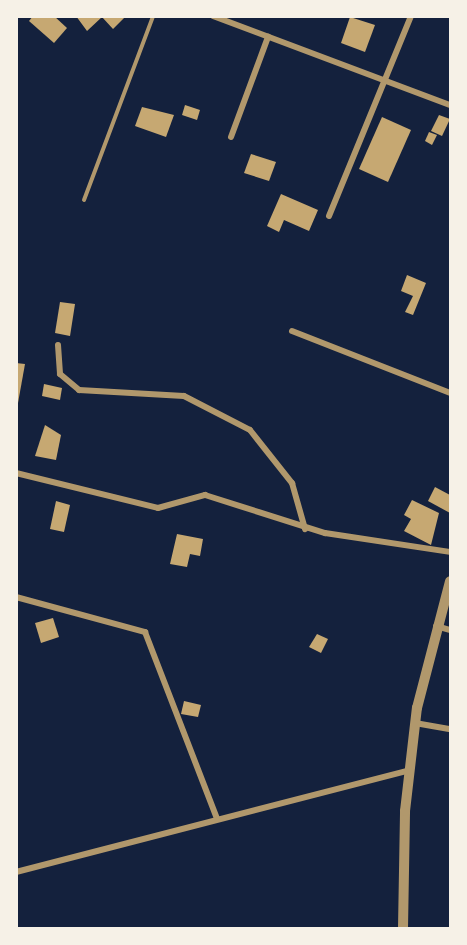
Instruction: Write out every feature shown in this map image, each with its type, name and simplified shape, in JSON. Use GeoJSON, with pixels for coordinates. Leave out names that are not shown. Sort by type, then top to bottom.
{"type":"FeatureCollection","features":[{"type":"Feature","properties":{"kind":"street"},"geometry":{"type":"LineString","coordinates":[[213,16],[450,105]]}},
{"type":"Feature","properties":{"kind":"street"},"geometry":{"type":"LineString","coordinates":[[329,216],[411,16]]}},
{"type":"Feature","properties":{"kind":"street"},"geometry":{"type":"LineString","coordinates":[[231,137],[268,37]]}},
{"type":"Feature","properties":{"kind":"street"},"geometry":{"type":"LineString","coordinates":[[292,331],[450,393]]}},
{"type":"Feature","properties":{"kind":"street"},"geometry":{"type":"LineString","coordinates":[[58,345],[60,374],[79,390],[184,396],[250,430],[292,483],[305,529]]}},
{"type":"Feature","properties":{"kind":"street"},"geometry":{"type":"LineString","coordinates":[[16,473],[158,508],[205,495],[305,529],[450,552]]}},
{"type":"Feature","properties":{"kind":"street"},"geometry":{"type":"LineString","coordinates":[[403,928],[409,770],[415,723],[436,625],[450,581]]}},
{"type":"Feature","properties":{"kind":"street"},"geometry":{"type":"LineString","coordinates":[[16,597],[145,632],[217,819]]}},
{"type":"Feature","properties":{"kind":"street"},"geometry":{"type":"LineString","coordinates":[[436,625],[450,630]]}},
{"type":"Feature","properties":{"kind":"street"},"geometry":{"type":"LineString","coordinates":[[415,723],[450,729]]}},
{"type":"Feature","properties":{"kind":"street"},"geometry":{"type":"LineString","coordinates":[[16,872],[409,770]]}},
{"type":"Feature","properties":{"kind":"lane"},"geometry":{"type":"LineString","coordinates":[[84,200],[153,16]]}},
{"type":"Feature","properties":{"kind":"building"},"geometry":{"type":"Polygon","coordinates":[[[33,16],[54,16],[67,28],[54,43],[29,21],[33,16]]]}},
{"type":"Feature","properties":{"kind":"building"},"geometry":{"type":"Polygon","coordinates":[[[76,16],[126,16],[113,29],[102,17],[87,31],[76,16]]]}},
{"type":"Feature","properties":{"kind":"building"},"geometry":{"type":"Polygon","coordinates":[[[350,17],[375,25],[365,52],[341,43],[350,17]]]}},
{"type":"Feature","properties":{"kind":"building"},"geometry":{"type":"Polygon","coordinates":[[[185,105],[200,110],[197,120],[182,115],[185,105]]]}},
{"type":"Feature","properties":{"kind":"building"},"geometry":{"type":"Polygon","coordinates":[[[142,107],[174,115],[166,137],[135,126],[142,107]]]}},
{"type":"Feature","properties":{"kind":"building"},"geometry":{"type":"Polygon","coordinates":[[[439,115],[450,119],[442,136],[431,131],[439,115]]]}},
{"type":"Feature","properties":{"kind":"building"},"geometry":{"type":"Polygon","coordinates":[[[382,117],[411,130],[388,182],[359,169],[382,117]]]}},
{"type":"Feature","properties":{"kind":"building"},"geometry":{"type":"Polygon","coordinates":[[[429,132],[437,135],[432,145],[425,141],[429,132]]]}},
{"type":"Feature","properties":{"kind":"building"},"geometry":{"type":"Polygon","coordinates":[[[251,154],[276,162],[269,181],[244,173],[251,154]]]}},
{"type":"Feature","properties":{"kind":"building"},"geometry":{"type":"Polygon","coordinates":[[[281,194],[318,210],[309,231],[284,220],[279,232],[267,226],[281,194]]]}},
{"type":"Feature","properties":{"kind":"building"},"geometry":{"type":"Polygon","coordinates":[[[407,275],[426,283],[413,315],[405,312],[413,296],[401,291],[407,275]]]}},
{"type":"Feature","properties":{"kind":"building"},"geometry":{"type":"Polygon","coordinates":[[[60,302],[75,304],[70,336],[55,333],[60,302]]]}},
{"type":"Feature","properties":{"kind":"building"},"geometry":{"type":"Polygon","coordinates":[[[16,363],[25,364],[18,403],[16,403],[16,363]]]}},
{"type":"Feature","properties":{"kind":"building"},"geometry":{"type":"Polygon","coordinates":[[[44,384],[62,388],[60,400],[42,396],[44,384]]]}},
{"type":"Feature","properties":{"kind":"building"},"geometry":{"type":"Polygon","coordinates":[[[45,425],[61,435],[56,460],[35,456],[45,425]]]}},
{"type":"Feature","properties":{"kind":"building"},"geometry":{"type":"Polygon","coordinates":[[[435,487],[450,495],[450,513],[428,501],[435,487]]]}},
{"type":"Feature","properties":{"kind":"building"},"geometry":{"type":"Polygon","coordinates":[[[412,500],[439,513],[431,545],[404,531],[411,519],[404,515],[412,500]]]}},
{"type":"Feature","properties":{"kind":"building"},"geometry":{"type":"Polygon","coordinates":[[[56,501],[70,505],[64,532],[50,529],[56,501]]]}},
{"type":"Feature","properties":{"kind":"building"},"geometry":{"type":"Polygon","coordinates":[[[177,534],[203,539],[200,556],[190,554],[187,567],[170,564],[177,534]]]}},
{"type":"Feature","properties":{"kind":"building"},"geometry":{"type":"Polygon","coordinates":[[[53,618],[59,637],[41,643],[35,623],[53,618]]]}},
{"type":"Feature","properties":{"kind":"building"},"geometry":{"type":"Polygon","coordinates":[[[317,634],[328,639],[321,653],[309,647],[317,634]]]}},
{"type":"Feature","properties":{"kind":"building"},"geometry":{"type":"Polygon","coordinates":[[[184,701],[201,705],[198,717],[181,714],[184,701]]]}}]}
